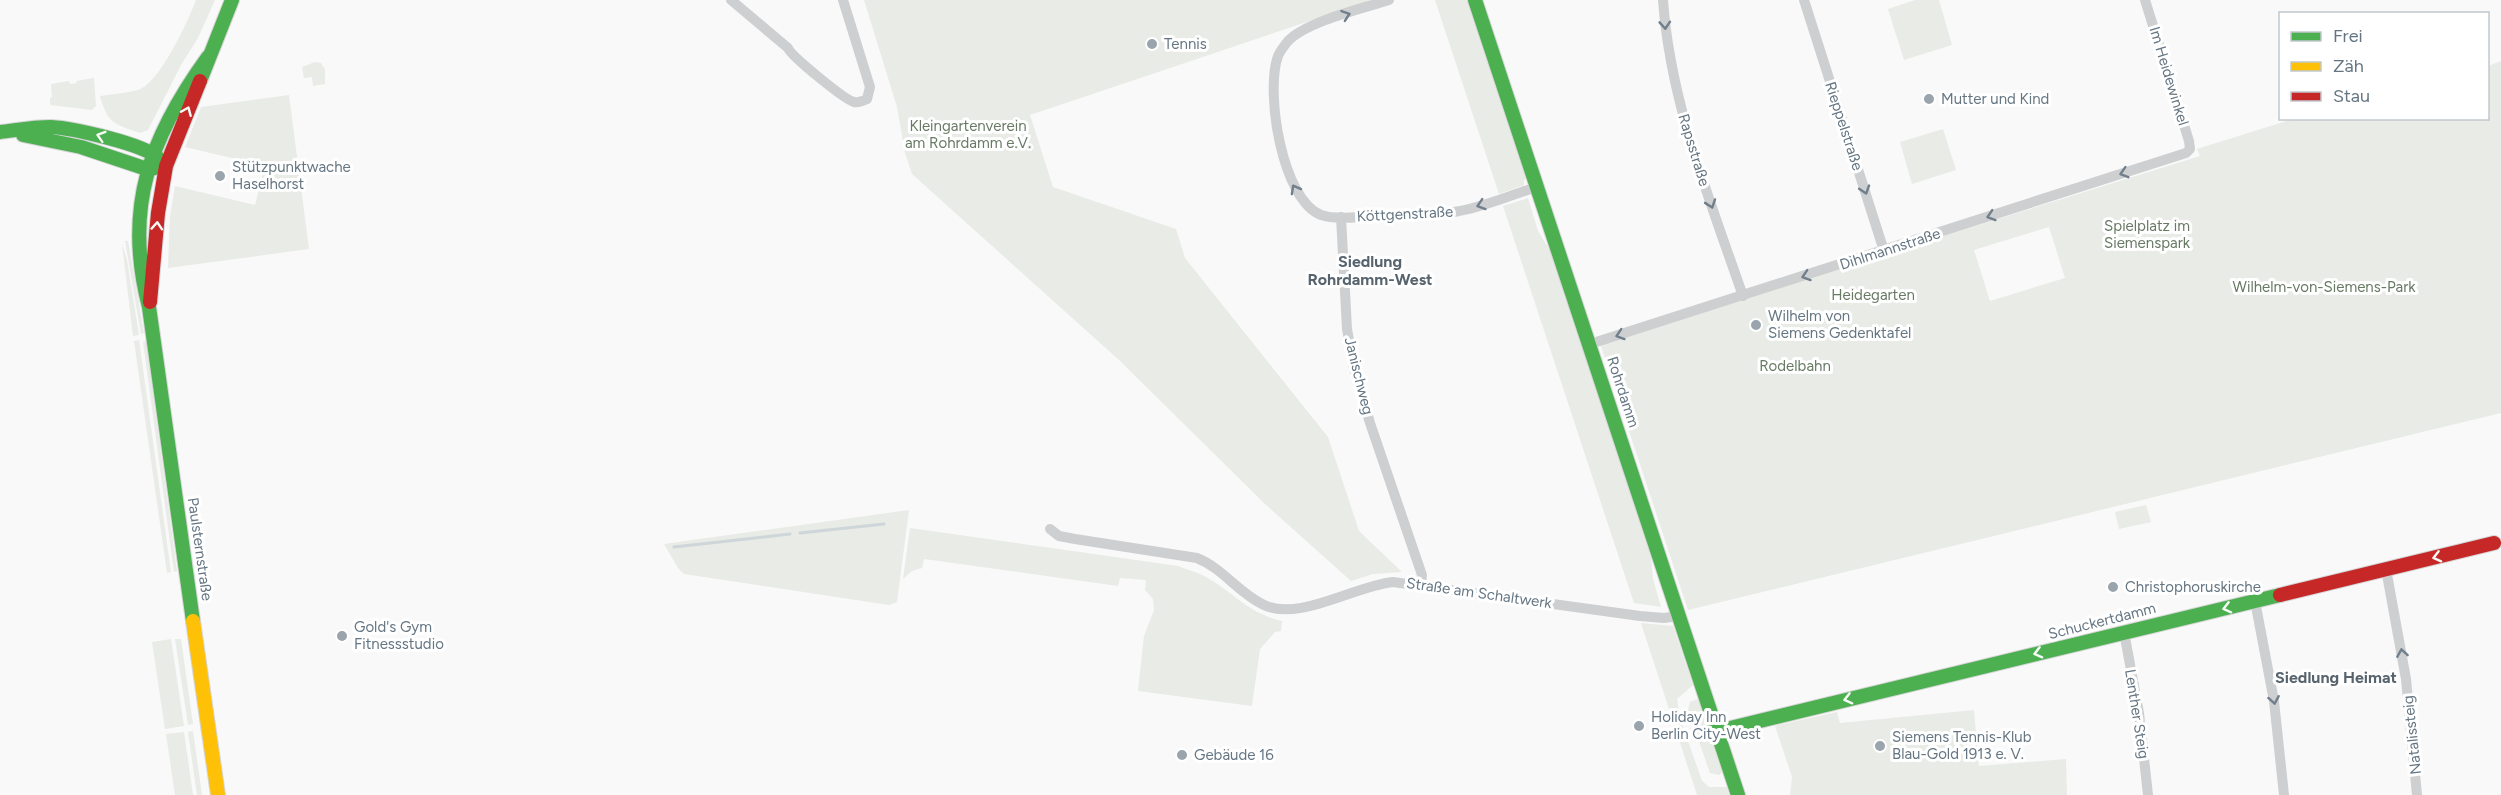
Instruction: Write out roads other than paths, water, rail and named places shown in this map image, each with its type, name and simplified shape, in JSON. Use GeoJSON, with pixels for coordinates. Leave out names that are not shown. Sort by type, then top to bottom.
{"type":"FeatureCollection","features":[{"type":"Feature","properties":{"kind":"main road"},"geometry":{"type":"LineString","coordinates":[[208,57],[231,0]]}},
{"type":"Feature","properties":{"kind":"main road","name":"Rohrdamm"},"geometry":{"type":"LineString","coordinates":[[1475,0],[1738,795]]}},
{"type":"Feature","properties":{"kind":"main road","name":"Paulsternstraße"},"geometry":{"type":"LineString","coordinates":[[208,57],[187,84],[153,153],[147,170],[139,211],[137,248],[141,285],[149,307],[218,795]]}},
{"type":"Feature","properties":{"kind":"main road","name":"Paulsternstraße"},"geometry":{"type":"LineString","coordinates":[[149,307],[159,207],[166,166],[208,57]]}},
{"type":"Feature","properties":{"kind":"main road"},"geometry":{"type":"LineString","coordinates":[[0,132],[48,127],[86,132],[153,153],[166,166]]}},
{"type":"Feature","properties":{"kind":"main road"},"geometry":{"type":"LineString","coordinates":[[0,132],[57,141],[147,170],[166,166]]}},
{"type":"Feature","properties":{"kind":"main road","name":"Schuckertdamm"},"geometry":{"type":"LineString","coordinates":[[1718,731],[2494,543]]}},
{"type":"Feature","properties":{"kind":"street"},"geometry":{"type":"LineString","coordinates":[[731,0],[788,48],[797,60],[851,102],[860,102],[867,99],[870,87],[843,0]]}},
{"type":"Feature","properties":{"kind":"street"},"geometry":{"type":"LineString","coordinates":[[1341,217],[1325,216],[1309,208],[1295,192],[1287,172],[1277,123],[1275,89],[1277,57],[1296,35],[1312,26],[1389,0]]}},
{"type":"Feature","properties":{"kind":"street","name":"Rapsstraße"},"geometry":{"type":"LineString","coordinates":[[1663,0],[1666,40],[1680,100],[1697,160],[1743,296]]}},
{"type":"Feature","properties":{"kind":"street","name":"Rieppelstraße"},"geometry":{"type":"LineString","coordinates":[[1804,0],[1884,251]]}},
{"type":"Feature","properties":{"kind":"street","name":"Im Heidewinkel"},"geometry":{"type":"LineString","coordinates":[[2145,0],[2189,141],[2188,151]]}},
{"type":"Feature","properties":{"kind":"street","name":"Dihlmannstraße"},"geometry":{"type":"LineString","coordinates":[[1590,344],[2188,151]]}},
{"type":"Feature","properties":{"kind":"street","name":"Köttgenstraße"},"geometry":{"type":"LineString","coordinates":[[1341,217],[1452,213],[1537,187]]}},
{"type":"Feature","properties":{"kind":"street","name":"Janischweg"},"geometry":{"type":"LineString","coordinates":[[1341,217],[1350,350],[1367,414],[1422,575],[1421,584]]}},
{"type":"Feature","properties":{"kind":"street","name":"Straße am Schaltwerk"},"geometry":{"type":"LineString","coordinates":[[1050,529],[1059,536],[1197,558],[1207,562],[1253,599],[1265,606],[1282,610],[1317,604],[1353,590],[1382,583],[1421,584],[1640,616],[1664,618],[1679,616]]}},
{"type":"Feature","properties":{"kind":"street","name":"Natalissteig"},"geometry":{"type":"LineString","coordinates":[[2386,569],[2406,679],[2417,795]]}},
{"type":"Feature","properties":{"kind":"street"},"geometry":{"type":"LineString","coordinates":[[2255,601],[2274,701],[2284,795]]}},
{"type":"Feature","properties":{"kind":"street","name":"Lenther Steig"},"geometry":{"type":"LineString","coordinates":[[2124,633],[2139,713],[2148,795]]}},
{"type":"Feature","properties":{"kind":"waterway"},"geometry":{"type":"LineString","coordinates":[[800,533],[884,524]]}},
{"type":"Feature","properties":{"kind":"waterway"},"geometry":{"type":"LineString","coordinates":[[674,547],[790,534]]}},
{"type":"Feature","properties":{"kind":"place","name":"Tennis"},"geometry":{"type":"Point","coordinates":[1152,44]}},
{"type":"Feature","properties":{"kind":"place","name":"Mutter und Kind"},"geometry":{"type":"Point","coordinates":[1929,99]}},
{"type":"Feature","properties":{"kind":"place","name":"Stützpunktwache Haselhorst"},"geometry":{"type":"Point","coordinates":[220,176]}},
{"type":"Feature","properties":{"kind":"place","name":"Wilhelm von Siemens Gedenktafel"},"geometry":{"type":"Point","coordinates":[1756,325]}},
{"type":"Feature","properties":{"kind":"place","name":"Christophoruskirche"},"geometry":{"type":"Point","coordinates":[2113,587]}},
{"type":"Feature","properties":{"kind":"place","name":"Gold's Gym Fitnessstudio"},"geometry":{"type":"Point","coordinates":[342,636]}},
{"type":"Feature","properties":{"kind":"place","name":"Holiday Inn Berlin City-West"},"geometry":{"type":"Point","coordinates":[1639,726]}},
{"type":"Feature","properties":{"kind":"place","name":"Siemens Tennis-Klub Blau-Gold 1913 e. V."},"geometry":{"type":"Point","coordinates":[1880,746]}},
{"type":"Feature","properties":{"kind":"place","name":"Gebäude 16"},"geometry":{"type":"Point","coordinates":[1182,755]}},
{"type":"Feature","properties":{"kind":"district","name":"Siedlung Rohrdamm-West"},"geometry":{"type":"Point","coordinates":[1370,270]}},
{"type":"Feature","properties":{"kind":"district","name":"Siedlung Heimat"},"geometry":{"type":"Point","coordinates":[2336,677]}},
{"type":"Feature","properties":{"kind":"park label","name":"Kleingartenverein am Rohrdamm e.V."},"geometry":{"type":"Point","coordinates":[968,134]}},
{"type":"Feature","properties":{"kind":"park label","name":"Spielplatz im Siemenspark"},"geometry":{"type":"Point","coordinates":[2147,234]}},
{"type":"Feature","properties":{"kind":"park label","name":"Wilhelm-von-Siemens-Park"},"geometry":{"type":"Point","coordinates":[2324,287]}},
{"type":"Feature","properties":{"kind":"park label","name":"Heidegarten"},"geometry":{"type":"Point","coordinates":[1873,295]}},
{"type":"Feature","properties":{"kind":"park label","name":"Rodelbahn"},"geometry":{"type":"Point","coordinates":[1795,366]}}]}
